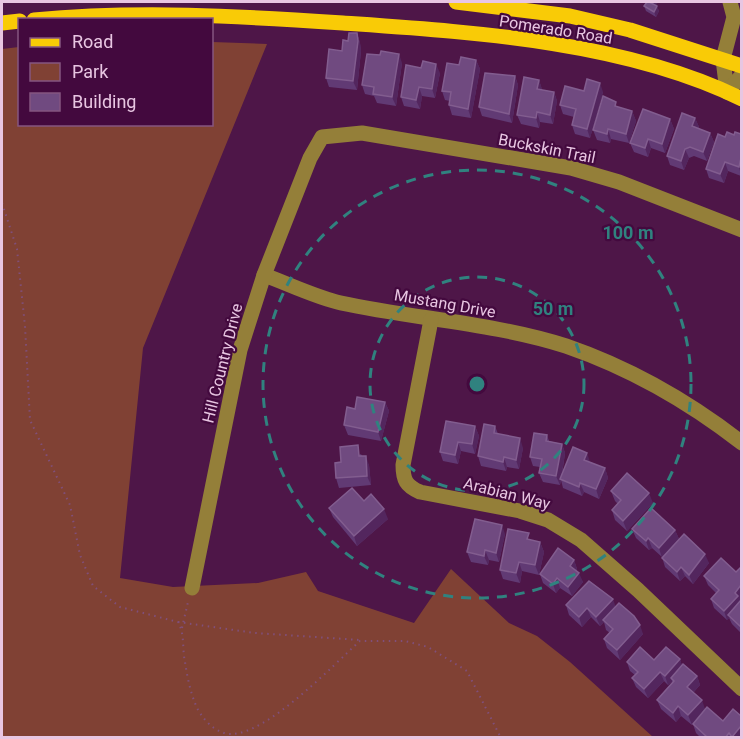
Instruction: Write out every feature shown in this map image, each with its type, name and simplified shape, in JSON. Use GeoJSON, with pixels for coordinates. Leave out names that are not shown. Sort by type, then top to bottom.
{"type":"FeatureCollection","features":[{"type":"Feature","properties":{"kind":"main road","name":"Pomerado Road"},"geometry":{"type":"LineString","coordinates":[[456,2],[570,16],[630,30],[741,66]]}},
{"type":"Feature","properties":{"kind":"main road","name":"Pomerado Road"},"geometry":{"type":"LineString","coordinates":[[54,18],[93,14],[195,15],[451,30],[614,56],[727,92],[741,99]]}},
{"type":"Feature","properties":{"kind":"main road"},"geometry":{"type":"LineString","coordinates":[[2,22],[18,21]]}},
{"type":"Feature","properties":{"kind":"street"},"geometry":{"type":"LineString","coordinates":[[727,92],[723,60],[734,17],[730,2]]}},
{"type":"Feature","properties":{"kind":"street"},"geometry":{"type":"LineString","coordinates":[[727,92],[741,75]]}},
{"type":"Feature","properties":{"kind":"street","name":"Buckskin Trail"},"geometry":{"type":"LineString","coordinates":[[338,133],[362,133],[572,168],[619,182],[741,230]]}},
{"type":"Feature","properties":{"kind":"street","name":"Hill Country Drive"},"geometry":{"type":"LineString","coordinates":[[192,588],[240,350],[264,275],[314,151],[322,137],[338,133]]}},
{"type":"Feature","properties":{"kind":"street","name":"Mustang Drive"},"geometry":{"type":"LineString","coordinates":[[264,275],[339,302],[523,335],[598,359],[640,376],[675,395],[741,443]]}},
{"type":"Feature","properties":{"kind":"street","name":"Arabian Way"},"geometry":{"type":"LineString","coordinates":[[431,320],[403,465],[403,478],[409,487],[420,492],[520,511],[548,520],[581,540],[638,590],[741,689]]}},
{"type":"Feature","properties":{"kind":"path"},"geometry":{"type":"LineString","coordinates":[[182,628],[192,588]]}},
{"type":"Feature","properties":{"kind":"path"},"geometry":{"type":"LineString","coordinates":[[178,622],[245,632],[360,640]]}},
{"type":"Feature","properties":{"kind":"green space"},"geometry":{"type":"Polygon","coordinates":[[[213,42],[267,44],[143,348],[120,578],[173,587],[258,583],[306,572],[318,591],[414,623],[451,569],[509,623],[537,636],[570,662],[653,737],[2,737],[2,49],[18,47],[18,126],[213,126],[213,42]]]}},
{"type":"Feature","properties":{"kind":"building"},"geometry":{"type":"Polygon","coordinates":[[[647,2],[657,6],[654,12],[644,6],[647,2]]]}},
{"type":"Feature","properties":{"kind":"building"},"geometry":{"type":"Polygon","coordinates":[[[349,33],[357,33],[358,41],[353,81],[326,78],[329,49],[342,51],[343,40],[348,41],[349,33]]]}},
{"type":"Feature","properties":{"kind":"building"},"geometry":{"type":"Polygon","coordinates":[[[381,51],[399,54],[392,97],[373,94],[374,87],[362,85],[367,54],[380,55],[381,51]]]}},
{"type":"Feature","properties":{"kind":"building"},"geometry":{"type":"Polygon","coordinates":[[[461,57],[476,60],[468,109],[449,105],[451,92],[442,91],[447,63],[459,65],[461,57]]]}},
{"type":"Feature","properties":{"kind":"building"},"geometry":{"type":"Polygon","coordinates":[[[423,61],[436,64],[432,89],[419,87],[416,100],[401,97],[406,65],[421,68],[423,61]]]}},
{"type":"Feature","properties":{"kind":"building"},"geometry":{"type":"Polygon","coordinates":[[[485,73],[515,76],[509,114],[479,107],[485,73]]]}},
{"type":"Feature","properties":{"kind":"building"},"geometry":{"type":"Polygon","coordinates":[[[524,77],[539,80],[537,89],[554,92],[550,115],[537,112],[536,118],[517,115],[524,77]]]}},
{"type":"Feature","properties":{"kind":"building"},"geometry":{"type":"Polygon","coordinates":[[[587,79],[600,83],[587,129],[572,125],[576,109],[560,105],[565,86],[584,91],[587,79]]]}},
{"type":"Feature","properties":{"kind":"building"},"geometry":{"type":"Polygon","coordinates":[[[603,96],[616,102],[615,106],[632,111],[626,134],[608,129],[607,134],[593,130],[603,96]]]}},
{"type":"Feature","properties":{"kind":"building"},"geometry":{"type":"Polygon","coordinates":[[[643,109],[670,119],[662,144],[648,139],[645,148],[630,143],[643,109]]]}},
{"type":"Feature","properties":{"kind":"building"},"geometry":{"type":"Polygon","coordinates":[[[682,113],[695,118],[692,126],[710,133],[703,152],[690,147],[685,149],[681,161],[667,156],[682,113]]]}},
{"type":"Feature","properties":{"kind":"building"},"geometry":{"type":"Polygon","coordinates":[[[727,132],[734,135],[735,132],[741,134],[741,158],[739,167],[725,162],[720,174],[706,169],[718,134],[725,137],[727,132]]]}},
{"type":"Feature","properties":{"kind":"building"},"geometry":{"type":"Polygon","coordinates":[[[357,397],[385,402],[378,432],[344,425],[347,407],[355,409],[357,397]]]}},
{"type":"Feature","properties":{"kind":"building"},"geometry":{"type":"Polygon","coordinates":[[[446,421],[475,426],[472,444],[458,442],[455,455],[440,452],[446,421]]]}},
{"type":"Feature","properties":{"kind":"building"},"geometry":{"type":"Polygon","coordinates":[[[484,424],[495,426],[494,433],[520,438],[516,460],[504,457],[503,462],[478,456],[484,424]]]}},
{"type":"Feature","properties":{"kind":"building"},"geometry":{"type":"Polygon","coordinates":[[[534,433],[547,435],[546,441],[562,444],[556,476],[539,473],[542,459],[530,457],[534,433]]]}},
{"type":"Feature","properties":{"kind":"building"},"geometry":{"type":"Polygon","coordinates":[[[358,445],[359,456],[366,456],[367,476],[336,478],[335,463],[341,462],[340,447],[358,445]]]}},
{"type":"Feature","properties":{"kind":"building"},"geometry":{"type":"Polygon","coordinates":[[[573,447],[587,453],[584,460],[605,468],[596,489],[580,483],[579,487],[560,479],[573,447]]]}},
{"type":"Feature","properties":{"kind":"building"},"geometry":{"type":"Polygon","coordinates":[[[627,473],[649,493],[623,521],[612,510],[621,500],[611,491],[627,473]]]}},
{"type":"Feature","properties":{"kind":"building"},"geometry":{"type":"Polygon","coordinates":[[[352,488],[364,501],[371,494],[384,509],[354,536],[329,508],[352,488]]]}},
{"type":"Feature","properties":{"kind":"building"},"geometry":{"type":"Polygon","coordinates":[[[651,508],[675,530],[659,548],[648,538],[646,541],[632,529],[651,508]]]}},
{"type":"Feature","properties":{"kind":"building"},"geometry":{"type":"Polygon","coordinates":[[[475,519],[502,525],[496,553],[485,550],[484,556],[467,552],[475,519]]]}},
{"type":"Feature","properties":{"kind":"building"},"geometry":{"type":"Polygon","coordinates":[[[508,529],[529,533],[527,539],[540,542],[535,565],[519,562],[516,573],[500,570],[508,529]]]}},
{"type":"Feature","properties":{"kind":"building"},"geometry":{"type":"Polygon","coordinates":[[[684,534],[705,554],[689,575],[681,567],[677,572],[662,558],[684,534]]]}},
{"type":"Feature","properties":{"kind":"building"},"geometry":{"type":"Polygon","coordinates":[[[558,548],[574,560],[570,566],[579,573],[568,587],[557,578],[553,584],[540,574],[558,548]]]}},
{"type":"Feature","properties":{"kind":"building"},"geometry":{"type":"Polygon","coordinates":[[[721,558],[736,572],[741,569],[741,585],[735,593],[738,596],[724,611],[711,599],[719,590],[704,576],[721,558]]]}},
{"type":"Feature","properties":{"kind":"building"},"geometry":{"type":"Polygon","coordinates":[[[589,581],[613,599],[596,617],[587,608],[579,617],[566,605],[589,581]]]}},
{"type":"Feature","properties":{"kind":"building"},"geometry":{"type":"Polygon","coordinates":[[[741,600],[741,627],[728,615],[741,600]]]}},
{"type":"Feature","properties":{"kind":"building"},"geometry":{"type":"Polygon","coordinates":[[[619,603],[634,616],[640,625],[617,650],[604,639],[613,629],[603,620],[619,603]]]}},
{"type":"Feature","properties":{"kind":"building"},"geometry":{"type":"Polygon","coordinates":[[[640,647],[654,660],[666,647],[680,659],[665,676],[660,672],[644,689],[632,678],[638,672],[627,662],[640,647]]]}},
{"type":"Feature","properties":{"kind":"building"},"geometry":{"type":"Polygon","coordinates":[[[683,664],[697,676],[687,687],[702,700],[688,715],[678,706],[673,713],[657,700],[674,681],[671,678],[683,664]]]}},
{"type":"Feature","properties":{"kind":"building"},"geometry":{"type":"Polygon","coordinates":[[[707,707],[723,721],[733,709],[741,716],[741,726],[732,737],[729,733],[725,738],[708,738],[693,724],[707,707]]]}}]}
